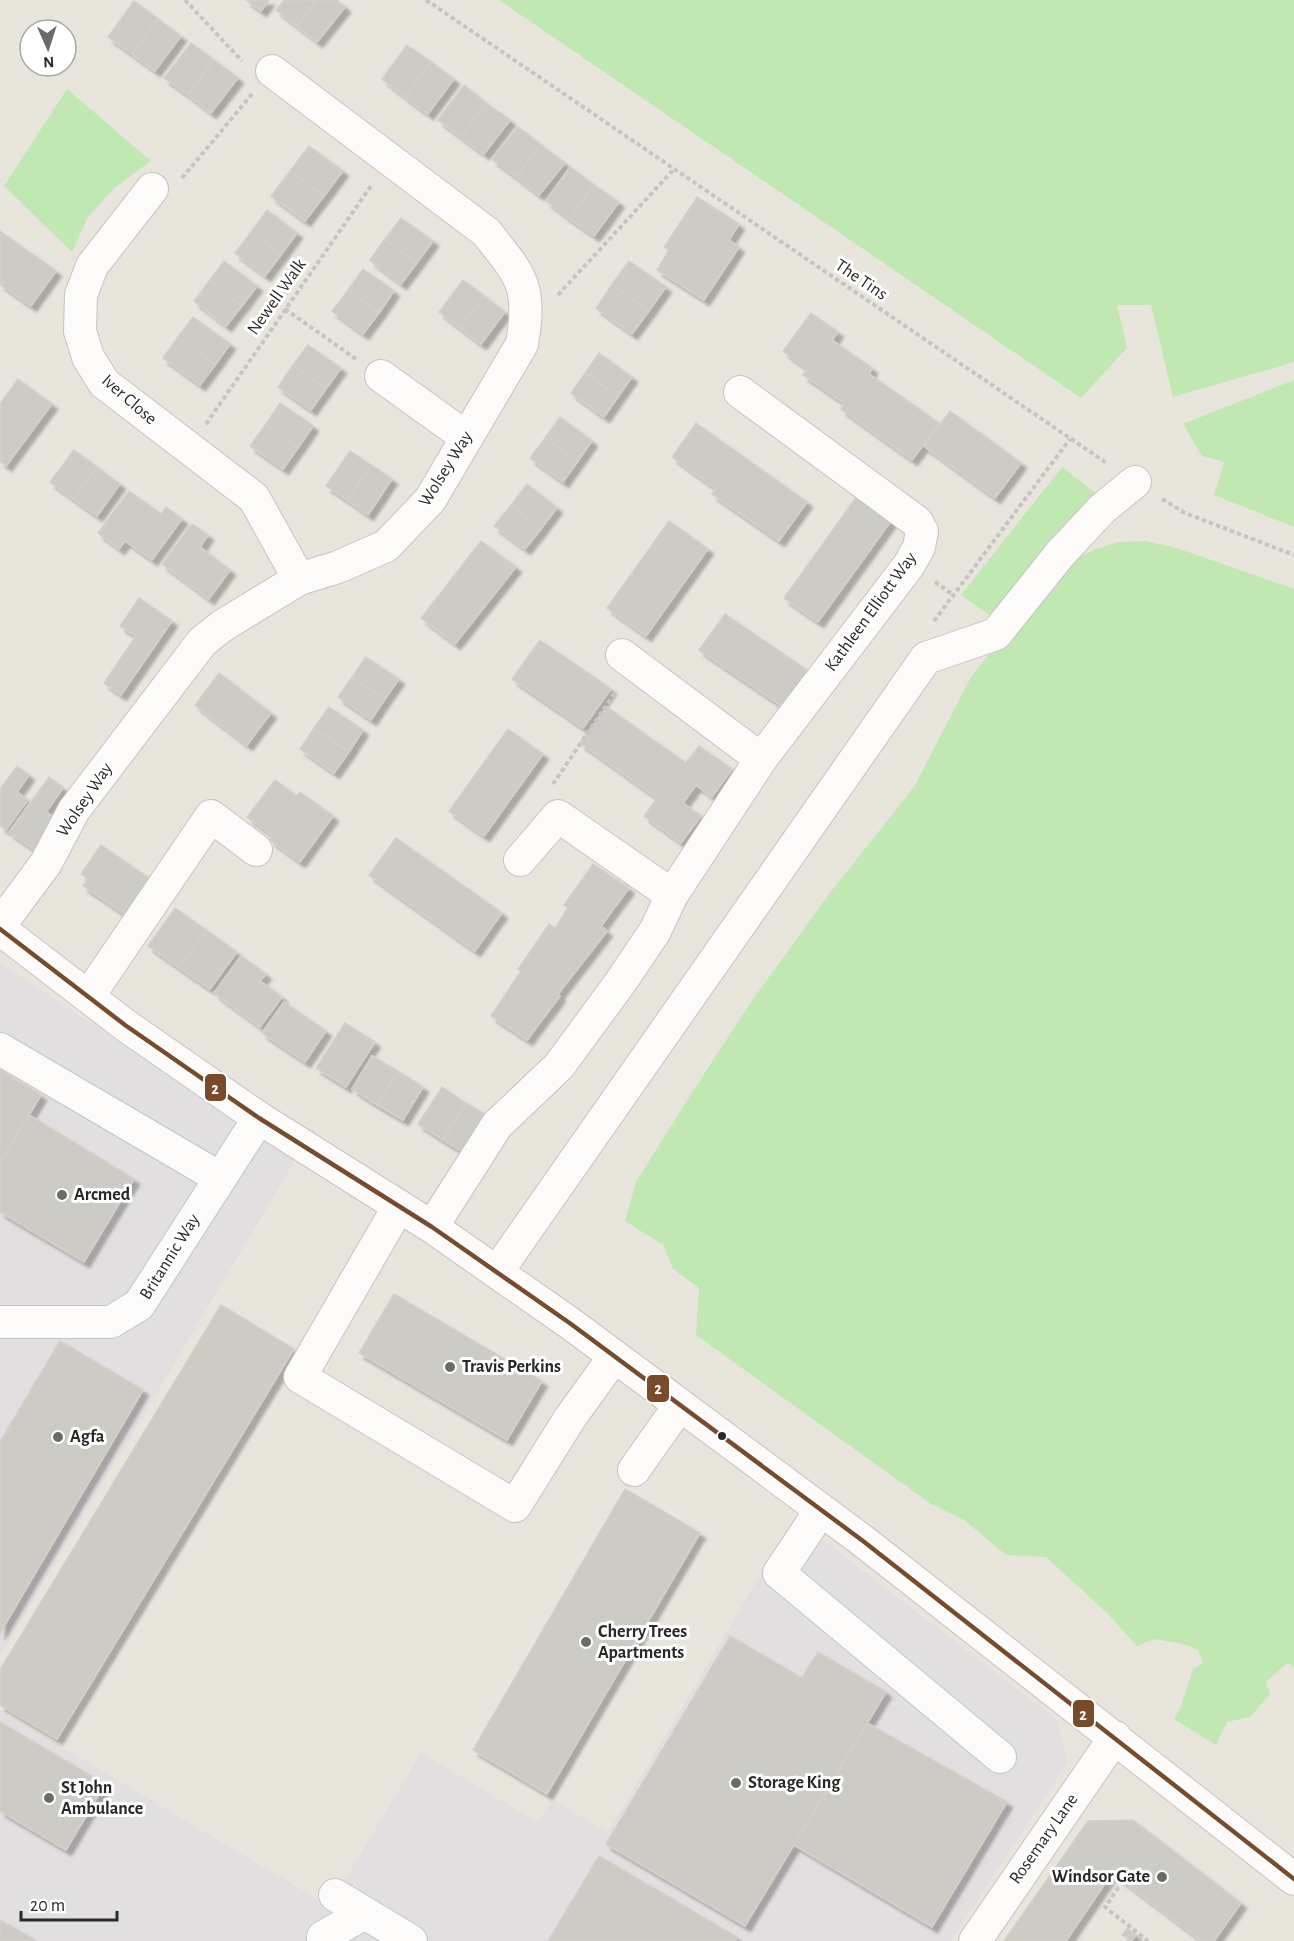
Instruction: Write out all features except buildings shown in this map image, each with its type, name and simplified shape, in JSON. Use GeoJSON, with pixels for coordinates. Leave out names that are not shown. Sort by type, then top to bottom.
{"type":"FeatureCollection","features":[{"type":"Feature","properties":{"kind":"street","name":"Wolsey Way"},"geometry":{"type":"LineString","coordinates":[[0,927],[46,863],[74,810],[202,642],[222,626],[299,579],[338,567],[386,546],[430,500],[522,344],[527,316],[523,284],[513,266],[486,232],[272,71]]}},
{"type":"Feature","properties":{"kind":"street","name":"Iver Close"},"geometry":{"type":"LineString","coordinates":[[152,189],[92,266],[81,295],[80,331],[88,357],[104,383],[254,498],[299,579]]}},
{"type":"Feature","properties":{"kind":"street"},"geometry":{"type":"LineString","coordinates":[[381,376],[466,437]]}},
{"type":"Feature","properties":{"kind":"street","name":"Kathleen Elliott Way"},"geometry":{"type":"LineString","coordinates":[[432,1227],[497,1125],[559,1066],[620,983],[655,930],[672,895],[761,759],[909,565],[919,547],[922,531],[917,522],[740,392]]}},
{"type":"Feature","properties":{"kind":"street"},"geometry":{"type":"LineString","coordinates":[[497,1272],[926,658],[996,634],[1060,554],[1102,509],[1135,482]]}},
{"type":"Feature","properties":{"kind":"street"},"geometry":{"type":"LineString","coordinates":[[628,660],[761,759]]}},
{"type":"Feature","properties":{"kind":"street"},"geometry":{"type":"LineString","coordinates":[[88,997],[211,816],[256,850]]}},
{"type":"Feature","properties":{"kind":"street"},"geometry":{"type":"LineString","coordinates":[[520,860],[558,816],[672,895]]}},
{"type":"Feature","properties":{"kind":"street"},"geometry":{"type":"LineString","coordinates":[[0,927],[124,1025],[259,1118],[432,1227],[680,1405],[821,1510],[1115,1737],[1294,1879]]}},
{"type":"Feature","properties":{"kind":"street"},"geometry":{"type":"LineString","coordinates":[[0,1049],[220,1178]]}},
{"type":"Feature","properties":{"kind":"street","name":"Britannic Way"},"geometry":{"type":"LineString","coordinates":[[1,1323],[111,1322],[139,1305],[259,1118]]}},
{"type":"Feature","properties":{"kind":"street"},"geometry":{"type":"LineString","coordinates":[[399,1206],[300,1377],[515,1506],[570,1418],[614,1357]]}},
{"type":"Feature","properties":{"kind":"street"},"geometry":{"type":"LineString","coordinates":[[634,1470],[680,1405]]}},
{"type":"Feature","properties":{"kind":"street"},"geometry":{"type":"LineString","coordinates":[[821,1510],[779,1573],[1000,1757]]}},
{"type":"Feature","properties":{"kind":"street","name":"Rosemary Lane"},"geometry":{"type":"LineString","coordinates":[[975,1941],[1115,1737]]}},
{"type":"Feature","properties":{"kind":"street"},"geometry":{"type":"LineString","coordinates":[[335,1895],[411,1941]]}},
{"type":"Feature","properties":{"kind":"street"},"geometry":{"type":"LineString","coordinates":[[323,1937],[364,1913]]}},
{"type":"Feature","properties":{"kind":"path"},"geometry":{"type":"LineString","coordinates":[[185,0],[247,67],[272,71]]}},
{"type":"Feature","properties":{"kind":"path","name":"The Tins"},"geometry":{"type":"LineString","coordinates":[[426,0],[1135,482],[1185,513],[1294,555]]}},
{"type":"Feature","properties":{"kind":"path"},"geometry":{"type":"LineString","coordinates":[[152,189],[167,195],[272,71]]}},
{"type":"Feature","properties":{"kind":"path","name":"Newell Walk"},"geometry":{"type":"LineString","coordinates":[[188,449],[389,161]]}},
{"type":"Feature","properties":{"kind":"path"},"geometry":{"type":"LineString","coordinates":[[557,296],[674,169]]}},
{"type":"Feature","properties":{"kind":"path"},"geometry":{"type":"LineString","coordinates":[[285,309],[381,376]]}},
{"type":"Feature","properties":{"kind":"path"},"geometry":{"type":"LineString","coordinates":[[558,816],[551,786],[628,660]]}},
{"type":"Feature","properties":{"kind":"path"},"geometry":{"type":"LineString","coordinates":[[1123,1881],[1105,1907],[1148,1941]]}},
{"type":"Feature","properties":{"kind":"shaded area"},"geometry":{"type":"Polygon","coordinates":[[[0,963],[296,1159],[0,1656],[0,963]]]}},
{"type":"Feature","properties":{"kind":"shaded area"},"geometry":{"type":"Polygon","coordinates":[[[794,1518],[1056,1719],[1068,1762],[951,1941],[0,1941],[0,1710],[329,1906],[421,1753],[538,1822],[552,1800],[608,1832],[794,1518]]]}},
{"type":"Feature","properties":{"kind":"green space"},"geometry":{"type":"Polygon","coordinates":[[[499,0],[1294,0],[1294,362],[1173,397],[1151,305],[1117,305],[1127,348],[1081,398],[499,0]]]}},
{"type":"Feature","properties":{"kind":"green space"},"geometry":{"type":"Polygon","coordinates":[[[67,89],[151,161],[113,189],[88,217],[72,252],[4,186],[67,89]]]}},
{"type":"Feature","properties":{"kind":"green space"},"geometry":{"type":"Polygon","coordinates":[[[1294,380],[1294,527],[1214,495],[1224,462],[1202,456],[1183,424],[1294,380]]]}},
{"type":"Feature","properties":{"kind":"green space"},"geometry":{"type":"Polygon","coordinates":[[[1062,467],[1098,495],[995,619],[961,595],[1062,467]]]}},
{"type":"Feature","properties":{"kind":"green space"},"geometry":{"type":"Polygon","coordinates":[[[1146,541],[1177,548],[1294,589],[1294,1667],[1287,1663],[1266,1682],[1270,1694],[1250,1717],[1227,1722],[1216,1745],[1174,1719],[1181,1706],[1193,1669],[1203,1663],[1198,1650],[1183,1644],[1154,1639],[1137,1646],[1107,1613],[1046,1557],[1006,1555],[964,1520],[931,1504],[696,1335],[699,1288],[673,1269],[663,1245],[625,1221],[636,1182],[693,1091],[751,1002],[829,894],[914,787],[970,679],[1027,603],[1064,564],[1096,549],[1118,542],[1146,541]]]}},
{"type":"Feature","properties":{"kind":"transit line","name":"2"},"geometry":{"type":"LineString","coordinates":[[0,929],[125,1025],[259,1118],[432,1227],[571,1324],[863,1541],[1294,1879]]}},
{"type":"Feature","properties":{"kind":"place","name":"Arcmed"},"geometry":{"type":"Point","coordinates":[62,1195]}},
{"type":"Feature","properties":{"kind":"place","name":"Travis Perkins"},"geometry":{"type":"Point","coordinates":[450,1367]}},
{"type":"Feature","properties":{"kind":"place","name":"Agfa"},"geometry":{"type":"Point","coordinates":[58,1437]}},
{"type":"Feature","properties":{"kind":"place","name":"Cherry Trees Apartments"},"geometry":{"type":"Point","coordinates":[586,1642]}},
{"type":"Feature","properties":{"kind":"place","name":"Storage King"},"geometry":{"type":"Point","coordinates":[736,1783]}},
{"type":"Feature","properties":{"kind":"place","name":"St John Ambulance"},"geometry":{"type":"Point","coordinates":[49,1798]}},
{"type":"Feature","properties":{"kind":"place","name":"Windsor Gate"},"geometry":{"type":"Point","coordinates":[1162,1877]}}]}
